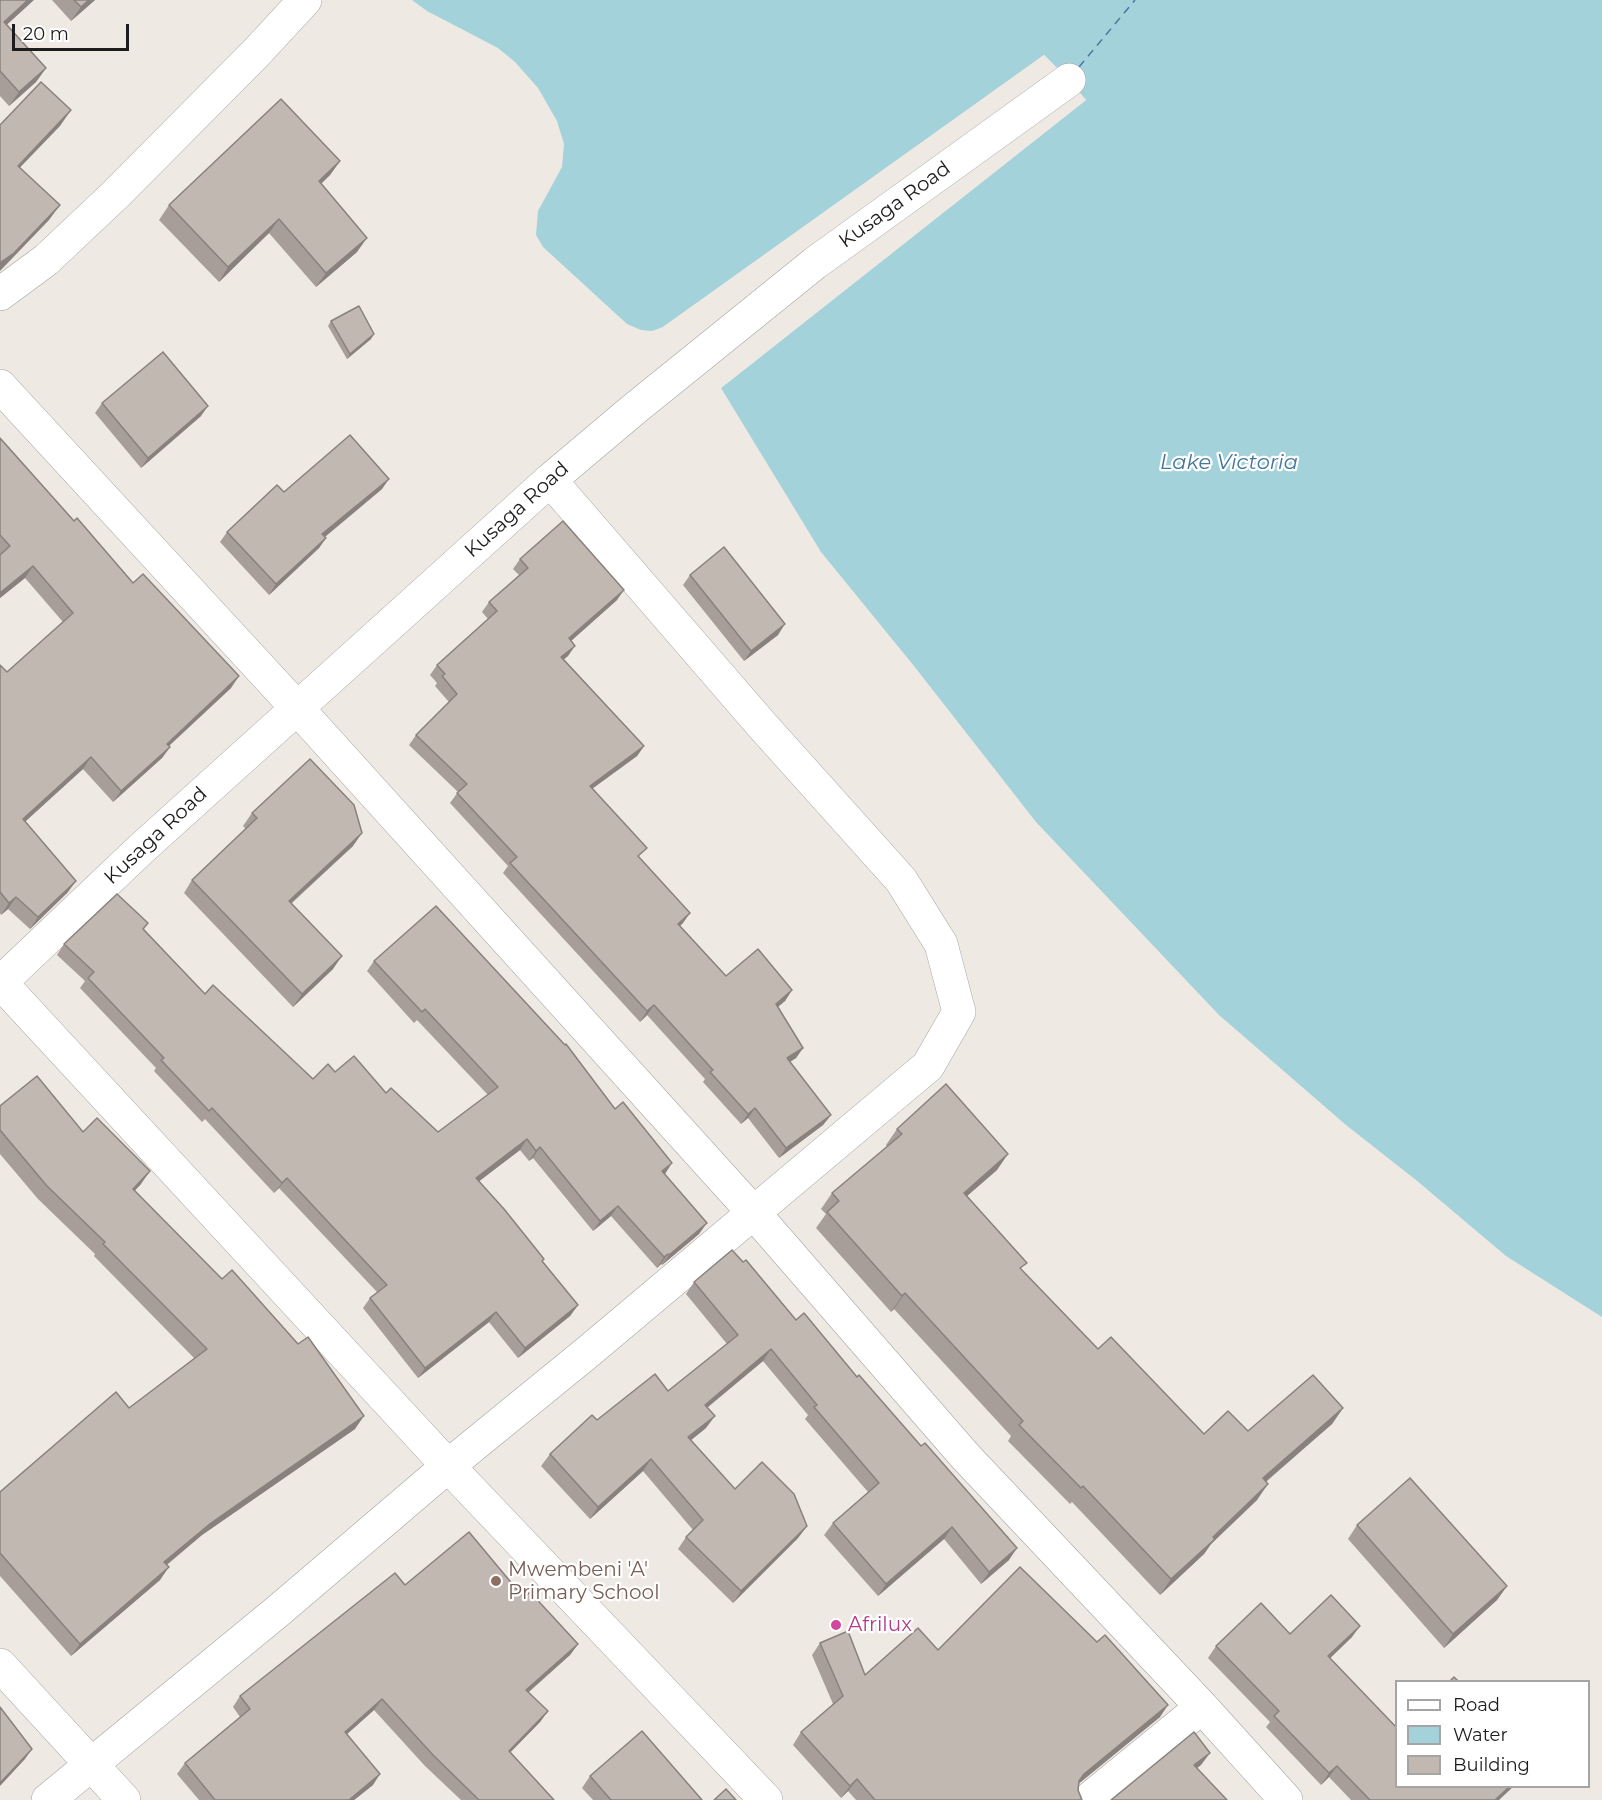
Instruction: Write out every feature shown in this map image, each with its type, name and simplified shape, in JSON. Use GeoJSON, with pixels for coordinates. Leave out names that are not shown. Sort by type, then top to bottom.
{"type":"FeatureCollection","features":[{"type":"Feature","properties":{"kind":"street"},"geometry":{"type":"LineString","coordinates":[[0,294],[46,260],[116,194],[305,0]]}},
{"type":"Feature","properties":{"kind":"street","name":"Kusaga Road"},"geometry":{"type":"LineString","coordinates":[[0,983],[141,849],[550,480],[815,263],[1069,80]]}},
{"type":"Feature","properties":{"kind":"street"},"geometry":{"type":"LineString","coordinates":[[0,386],[297,708],[753,1212],[965,1456],[1202,1707],[1286,1800]]}},
{"type":"Feature","properties":{"kind":"street"},"geometry":{"type":"LineString","coordinates":[[48,1800],[278,1611],[448,1466],[589,1351],[928,1066],[959,1012],[941,944],[901,880],[761,724],[550,480]]}},
{"type":"Feature","properties":{"kind":"street"},"geometry":{"type":"LineString","coordinates":[[0,983],[448,1466],[766,1800]]}},
{"type":"Feature","properties":{"kind":"street"},"geometry":{"type":"LineString","coordinates":[[0,1665],[124,1800]]}},
{"type":"Feature","properties":{"kind":"street"},"geometry":{"type":"LineString","coordinates":[[1089,1800],[1202,1707]]}},
{"type":"Feature","properties":{"kind":"water","name":"Lake Victoria"},"geometry":{"type":"Polygon","coordinates":[[[412,0],[1602,0],[1602,1317],[1506,1256],[1346,1125],[1219,1015],[1036,822],[821,552],[721,388],[1086,100],[1069,80],[1044,55],[663,327],[652,331],[641,330],[627,324],[543,247],[536,235],[538,211],[562,167],[564,144],[557,121],[538,88],[515,62],[498,48],[427,11],[412,0]]]}},
{"type":"Feature","properties":{"kind":"pier"},"geometry":{"type":"Polygon","coordinates":[[[1044,55],[1086,100],[721,388],[719,386],[1082,99],[1044,59],[666,330],[663,327],[1044,55]]]}},
{"type":"Feature","properties":{"kind":"building"},"geometry":{"type":"Polygon","coordinates":[[[0,0],[28,0],[4,22],[46,68],[19,92],[0,71],[0,0]]]}},
{"type":"Feature","properties":{"kind":"building"},"geometry":{"type":"Polygon","coordinates":[[[74,0],[89,0],[81,7],[74,0]]]}},
{"type":"Feature","properties":{"kind":"building"},"geometry":{"type":"Polygon","coordinates":[[[41,82],[71,110],[18,166],[60,205],[14,253],[0,263],[0,125],[41,82]]]}},
{"type":"Feature","properties":{"kind":"building"},"geometry":{"type":"Polygon","coordinates":[[[281,99],[340,161],[319,181],[367,238],[326,273],[279,219],[228,267],[169,205],[281,99]]]}},
{"type":"Feature","properties":{"kind":"building"},"geometry":{"type":"Polygon","coordinates":[[[359,306],[374,334],[350,354],[331,321],[359,306]]]}},
{"type":"Feature","properties":{"kind":"building"},"geometry":{"type":"Polygon","coordinates":[[[163,352],[208,406],[148,458],[102,403],[163,352]]]}},
{"type":"Feature","properties":{"kind":"building"},"geometry":{"type":"Polygon","coordinates":[[[350,435],[389,479],[322,534],[326,538],[276,584],[227,532],[277,485],[284,492],[350,435]]]}},
{"type":"Feature","properties":{"kind":"building"},"geometry":{"type":"Polygon","coordinates":[[[0,438],[74,521],[77,518],[133,583],[143,574],[239,676],[167,744],[170,747],[121,791],[91,757],[23,819],[76,881],[38,917],[16,897],[9,903],[0,892],[0,665],[7,672],[73,613],[33,566],[0,593],[0,555],[10,546],[0,535],[0,438]]]}},
{"type":"Feature","properties":{"kind":"building"},"geometry":{"type":"Polygon","coordinates":[[[563,521],[624,590],[569,638],[575,646],[561,657],[644,746],[590,786],[647,848],[638,856],[690,913],[678,924],[726,976],[758,949],[792,990],[776,1004],[803,1048],[787,1058],[831,1115],[786,1148],[755,1108],[748,1114],[710,1072],[713,1070],[654,1005],[647,1011],[510,863],[517,857],[457,793],[467,784],[416,735],[457,694],[442,676],[445,674],[437,665],[497,611],[489,602],[528,568],[520,559],[563,521]]]}},
{"type":"Feature","properties":{"kind":"building"},"geometry":{"type":"Polygon","coordinates":[[[724,547],[785,624],[751,651],[690,575],[724,547]]]}},
{"type":"Feature","properties":{"kind":"building"},"geometry":{"type":"Polygon","coordinates":[[[310,759],[354,805],[362,833],[289,901],[342,956],[302,994],[192,880],[257,818],[252,813],[310,759]]]}},
{"type":"Feature","properties":{"kind":"building"},"geometry":{"type":"Polygon","coordinates":[[[117,894],[148,923],[143,929],[205,994],[213,985],[313,1079],[328,1064],[335,1072],[354,1056],[386,1093],[391,1088],[438,1132],[498,1087],[425,1009],[422,1012],[374,961],[436,906],[566,1044],[615,1109],[623,1102],[672,1163],[662,1171],[707,1223],[664,1257],[618,1206],[600,1221],[540,1147],[536,1151],[527,1139],[476,1178],[504,1209],[578,1305],[525,1348],[496,1312],[425,1368],[370,1298],[387,1285],[287,1178],[282,1183],[212,1108],[209,1111],[161,1060],[164,1058],[88,978],[94,972],[64,944],[117,894]]]}},
{"type":"Feature","properties":{"kind":"building"},"geometry":{"type":"Polygon","coordinates":[[[37,1076],[83,1132],[97,1118],[150,1171],[133,1189],[222,1279],[232,1270],[298,1344],[308,1337],[364,1416],[211,1523],[164,1562],[169,1567],[80,1644],[0,1553],[0,1492],[116,1392],[129,1408],[207,1349],[103,1244],[105,1242],[47,1186],[0,1130],[0,1106],[37,1076]]]}},
{"type":"Feature","properties":{"kind":"building"},"geometry":{"type":"Polygon","coordinates":[[[946,1084],[1008,1154],[964,1193],[1027,1263],[1020,1268],[1098,1349],[1111,1337],[1204,1434],[1228,1411],[1248,1431],[1313,1375],[1343,1408],[1263,1478],[1268,1484],[1213,1537],[1215,1539],[1171,1579],[1083,1486],[1081,1488],[1019,1425],[1023,1421],[905,1293],[902,1296],[827,1212],[839,1201],[832,1193],[902,1134],[897,1129],[946,1084]]]}},
{"type":"Feature","properties":{"kind":"building"},"geometry":{"type":"Polygon","coordinates":[[[732,1250],[743,1262],[746,1260],[796,1320],[804,1313],[857,1377],[859,1375],[921,1446],[925,1443],[1017,1548],[989,1572],[952,1527],[886,1584],[833,1523],[879,1483],[814,1407],[817,1405],[771,1349],[705,1405],[715,1416],[688,1437],[735,1489],[762,1462],[794,1494],[807,1526],[741,1591],[686,1537],[703,1520],[651,1459],[598,1507],[550,1454],[592,1415],[597,1420],[655,1374],[668,1391],[738,1335],[694,1282],[732,1250]]]}},
{"type":"Feature","properties":{"kind":"building"},"geometry":{"type":"Polygon","coordinates":[[[1410,1478],[1507,1586],[1453,1634],[1357,1525],[1410,1478]]]}},
{"type":"Feature","properties":{"kind":"building"},"geometry":{"type":"Polygon","coordinates":[[[469,1532],[524,1598],[530,1592],[578,1644],[526,1690],[548,1711],[509,1751],[554,1800],[479,1800],[433,1755],[382,1699],[345,1732],[380,1774],[349,1800],[215,1800],[185,1763],[250,1709],[240,1696],[395,1573],[405,1585],[469,1532]]]}},
{"type":"Feature","properties":{"kind":"building"},"geometry":{"type":"Polygon","coordinates":[[[1020,1567],[1097,1642],[1105,1635],[1168,1705],[1084,1774],[1079,1781],[1078,1790],[1082,1800],[875,1800],[857,1779],[850,1786],[801,1732],[843,1696],[820,1643],[848,1631],[865,1675],[918,1628],[938,1650],[1020,1567]]]}},
{"type":"Feature","properties":{"kind":"building"},"geometry":{"type":"Polygon","coordinates":[[[1331,1595],[1360,1626],[1328,1656],[1395,1726],[1395,1788],[1508,1788],[1495,1800],[1370,1800],[1337,1766],[1329,1773],[1274,1716],[1279,1711],[1216,1646],[1261,1603],[1290,1634],[1331,1595]]]}},
{"type":"Feature","properties":{"kind":"building"},"geometry":{"type":"Polygon","coordinates":[[[0,1707],[32,1749],[0,1783],[0,1707]]]}},
{"type":"Feature","properties":{"kind":"building"},"geometry":{"type":"Polygon","coordinates":[[[642,1731],[702,1800],[611,1800],[590,1776],[642,1731]]]}},
{"type":"Feature","properties":{"kind":"building"},"geometry":{"type":"Polygon","coordinates":[[[1194,1732],[1210,1753],[1194,1765],[1227,1800],[1111,1800],[1194,1732]]]}},
{"type":"Feature","properties":{"kind":"building"},"geometry":{"type":"Polygon","coordinates":[[[726,1789],[736,1800],[714,1800],[726,1789]]]}},
{"type":"Feature","properties":{"kind":"ferry route"},"geometry":{"type":"LineString","coordinates":[[1079,67],[1135,0]]}},
{"type":"Feature","properties":{"kind":"place","name":"Mwembeni 'A' Primary School"},"geometry":{"type":"Point","coordinates":[496,1581]}},
{"type":"Feature","properties":{"kind":"place","name":"Afrilux"},"geometry":{"type":"Point","coordinates":[836,1625]}}]}
